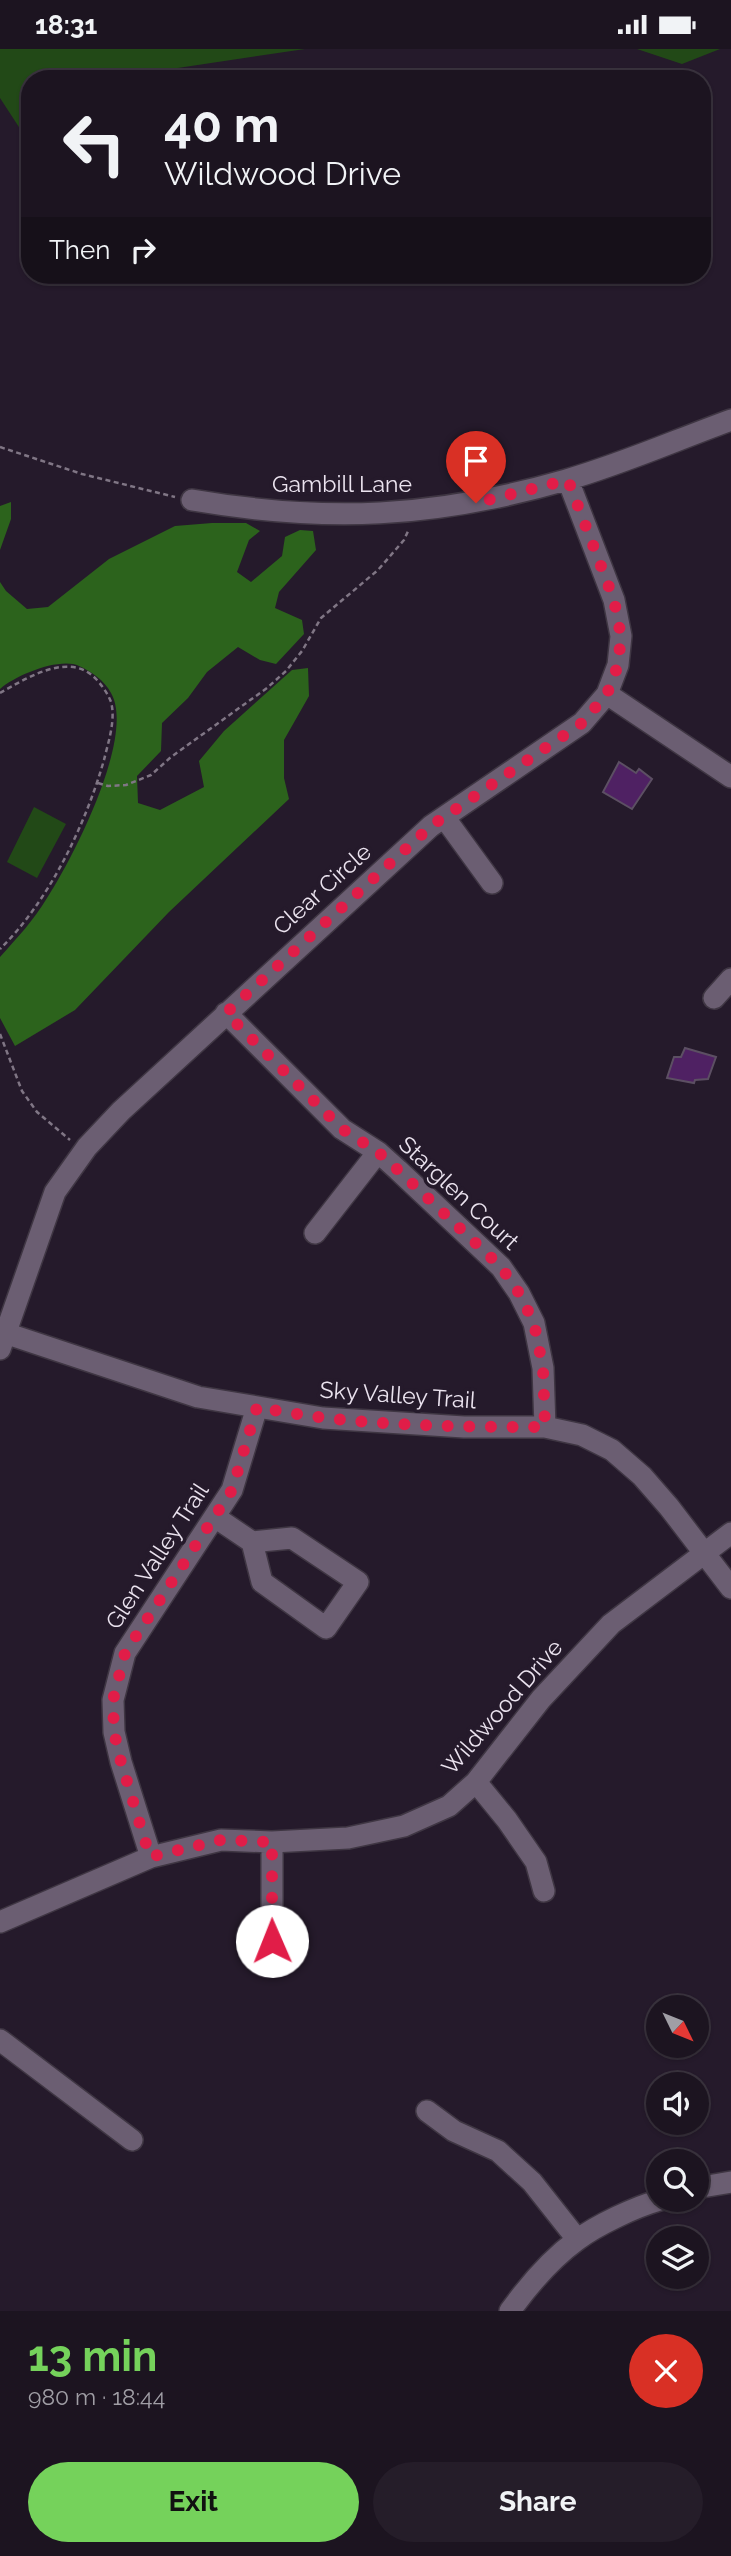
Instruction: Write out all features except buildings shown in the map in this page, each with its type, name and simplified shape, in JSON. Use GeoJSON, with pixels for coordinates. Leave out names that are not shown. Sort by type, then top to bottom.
{"type":"FeatureCollection","features":[{"type":"Feature","properties":{"kind":"street","name":"Gambill Lane"},"geometry":{"type":"LineString","coordinates":[[192,501],[310,515],[415,511],[476,503],[568,480],[731,420]]}},
{"type":"Feature","properties":{"kind":"street","name":"Clear Circle"},"geometry":{"type":"LineString","coordinates":[[2,1341],[55,1192],[87,1147],[116,1116],[226,1013],[431,826],[582,723],[607,694],[618,665],[621,636],[614,600],[568,480]]}},
{"type":"Feature","properties":{"kind":"street"},"geometry":{"type":"LineString","coordinates":[[607,694],[731,777]]}},
{"type":"Feature","properties":{"kind":"street"},"geometry":{"type":"LineString","coordinates":[[443,817],[492,883]]}},
{"type":"Feature","properties":{"kind":"street"},"geometry":{"type":"LineString","coordinates":[[714,999],[731,979]]}},
{"type":"Feature","properties":{"kind":"street","name":"Starglen Court"},"geometry":{"type":"LineString","coordinates":[[226,1013],[342,1129],[378,1152],[501,1267],[519,1293],[534,1323],[543,1368],[545,1427]]}},
{"type":"Feature","properties":{"kind":"street"},"geometry":{"type":"LineString","coordinates":[[315,1233],[378,1152]]}},
{"type":"Feature","properties":{"kind":"street","name":"Sky Valley Trail"},"geometry":{"type":"LineString","coordinates":[[2,1341],[198,1397],[323,1418],[464,1427],[545,1427],[582,1435],[612,1450],[651,1486],[731,1588]]}},
{"type":"Feature","properties":{"kind":"street","name":"Glen Valley Trail"},"geometry":{"type":"LineString","coordinates":[[150,1857],[121,1762],[114,1732],[113,1700],[125,1653],[232,1490],[257,1407]]}},
{"type":"Feature","properties":{"kind":"street"},"geometry":{"type":"LineString","coordinates":[[215,1517],[253,1542],[292,1538],[358,1582],[326,1628],[262,1582],[253,1542]]}},
{"type":"Feature","properties":{"kind":"street","name":"Wildwood Drive"},"geometry":{"type":"LineString","coordinates":[[0,1922],[150,1857],[221,1840],[272,1842],[348,1839],[404,1826],[449,1806],[475,1782],[541,1699],[611,1623],[731,1533]]}},
{"type":"Feature","properties":{"kind":"street"},"geometry":{"type":"LineString","coordinates":[[475,1782],[507,1819],[536,1862],[544,1891]]}},
{"type":"Feature","properties":{"kind":"street"},"geometry":{"type":"LineString","coordinates":[[272,1842],[272,1941]]}},
{"type":"Feature","properties":{"kind":"street"},"geometry":{"type":"LineString","coordinates":[[0,2040],[132,2140]]}},
{"type":"Feature","properties":{"kind":"street"},"geometry":{"type":"LineString","coordinates":[[427,2111],[454,2131],[498,2151],[533,2182],[577,2239]]}},
{"type":"Feature","properties":{"kind":"street"},"geometry":{"type":"LineString","coordinates":[[709,2186],[731,2182]]}},
{"type":"Feature","properties":{"kind":"street"},"geometry":{"type":"LineString","coordinates":[[509,2311],[548,2266],[577,2239],[646,2204]]}},
{"type":"Feature","properties":{"kind":"path"},"geometry":{"type":"LineString","coordinates":[[0,447],[82,474],[192,501]]}},
{"type":"Feature","properties":{"kind":"path"},"geometry":{"type":"LineString","coordinates":[[98,783],[108,786],[126,785],[150,775],[267,688],[286,671],[302,651],[321,618],[352,594],[391,556],[404,540],[415,511]]}},
{"type":"Feature","properties":{"kind":"path"},"geometry":{"type":"LineString","coordinates":[[0,693],[49,669],[64,667],[80,669],[94,677],[106,691],[112,705],[110,737],[98,783],[85,817],[57,873],[25,923],[0,949]]}},
{"type":"Feature","properties":{"kind":"path"},"geometry":{"type":"LineString","coordinates":[[0,1034],[22,1091],[37,1112],[72,1142]]}},
{"type":"Feature","properties":{"kind":"green space"},"geometry":{"type":"Polygon","coordinates":[[[0,49],[305,49],[171,70],[21,70],[21,130],[0,98],[0,49]]]}},
{"type":"Feature","properties":{"kind":"green space"},"geometry":{"type":"Polygon","coordinates":[[[637,49],[720,49],[682,64],[637,49]]]}},
{"type":"Feature","properties":{"kind":"green space"},"geometry":{"type":"Polygon","coordinates":[[[11,502],[11,519],[0,550],[0,506],[11,502]]]}},
{"type":"Feature","properties":{"kind":"green space"},"geometry":{"type":"Polygon","coordinates":[[[246,523],[260,531],[249,540],[237,572],[251,582],[282,556],[285,537],[300,530],[313,531],[316,550],[279,592],[275,608],[302,620],[304,634],[276,664],[260,660],[238,647],[207,672],[188,698],[162,723],[161,751],[137,776],[138,803],[160,810],[204,787],[199,761],[224,731],[292,670],[308,668],[309,696],[284,740],[284,778],[289,799],[169,912],[75,1010],[15,1046],[0,1018],[0,957],[42,906],[85,828],[108,767],[115,738],[116,713],[111,693],[105,684],[88,671],[71,664],[38,669],[16,678],[0,689],[0,582],[6,591],[27,609],[48,607],[109,559],[175,526],[246,523]]]}},
{"type":"Feature","properties":{"kind":"green space"},"geometry":{"type":"Polygon","coordinates":[[[34,807],[66,824],[37,878],[7,862],[34,807]]]}},
{"type":"Feature","properties":{"kind":"route"},"geometry":{"type":"LineString","coordinates":[[272,1941],[272,1842],[221,1840],[150,1857],[114,1732],[113,1700],[125,1653],[232,1490],[257,1407],[323,1418],[464,1427],[545,1427],[543,1368],[534,1323],[519,1293],[501,1267],[378,1152],[342,1129],[226,1013],[431,826],[582,723],[607,694],[618,665],[621,636],[614,600],[568,480],[476,503]]}}]}
